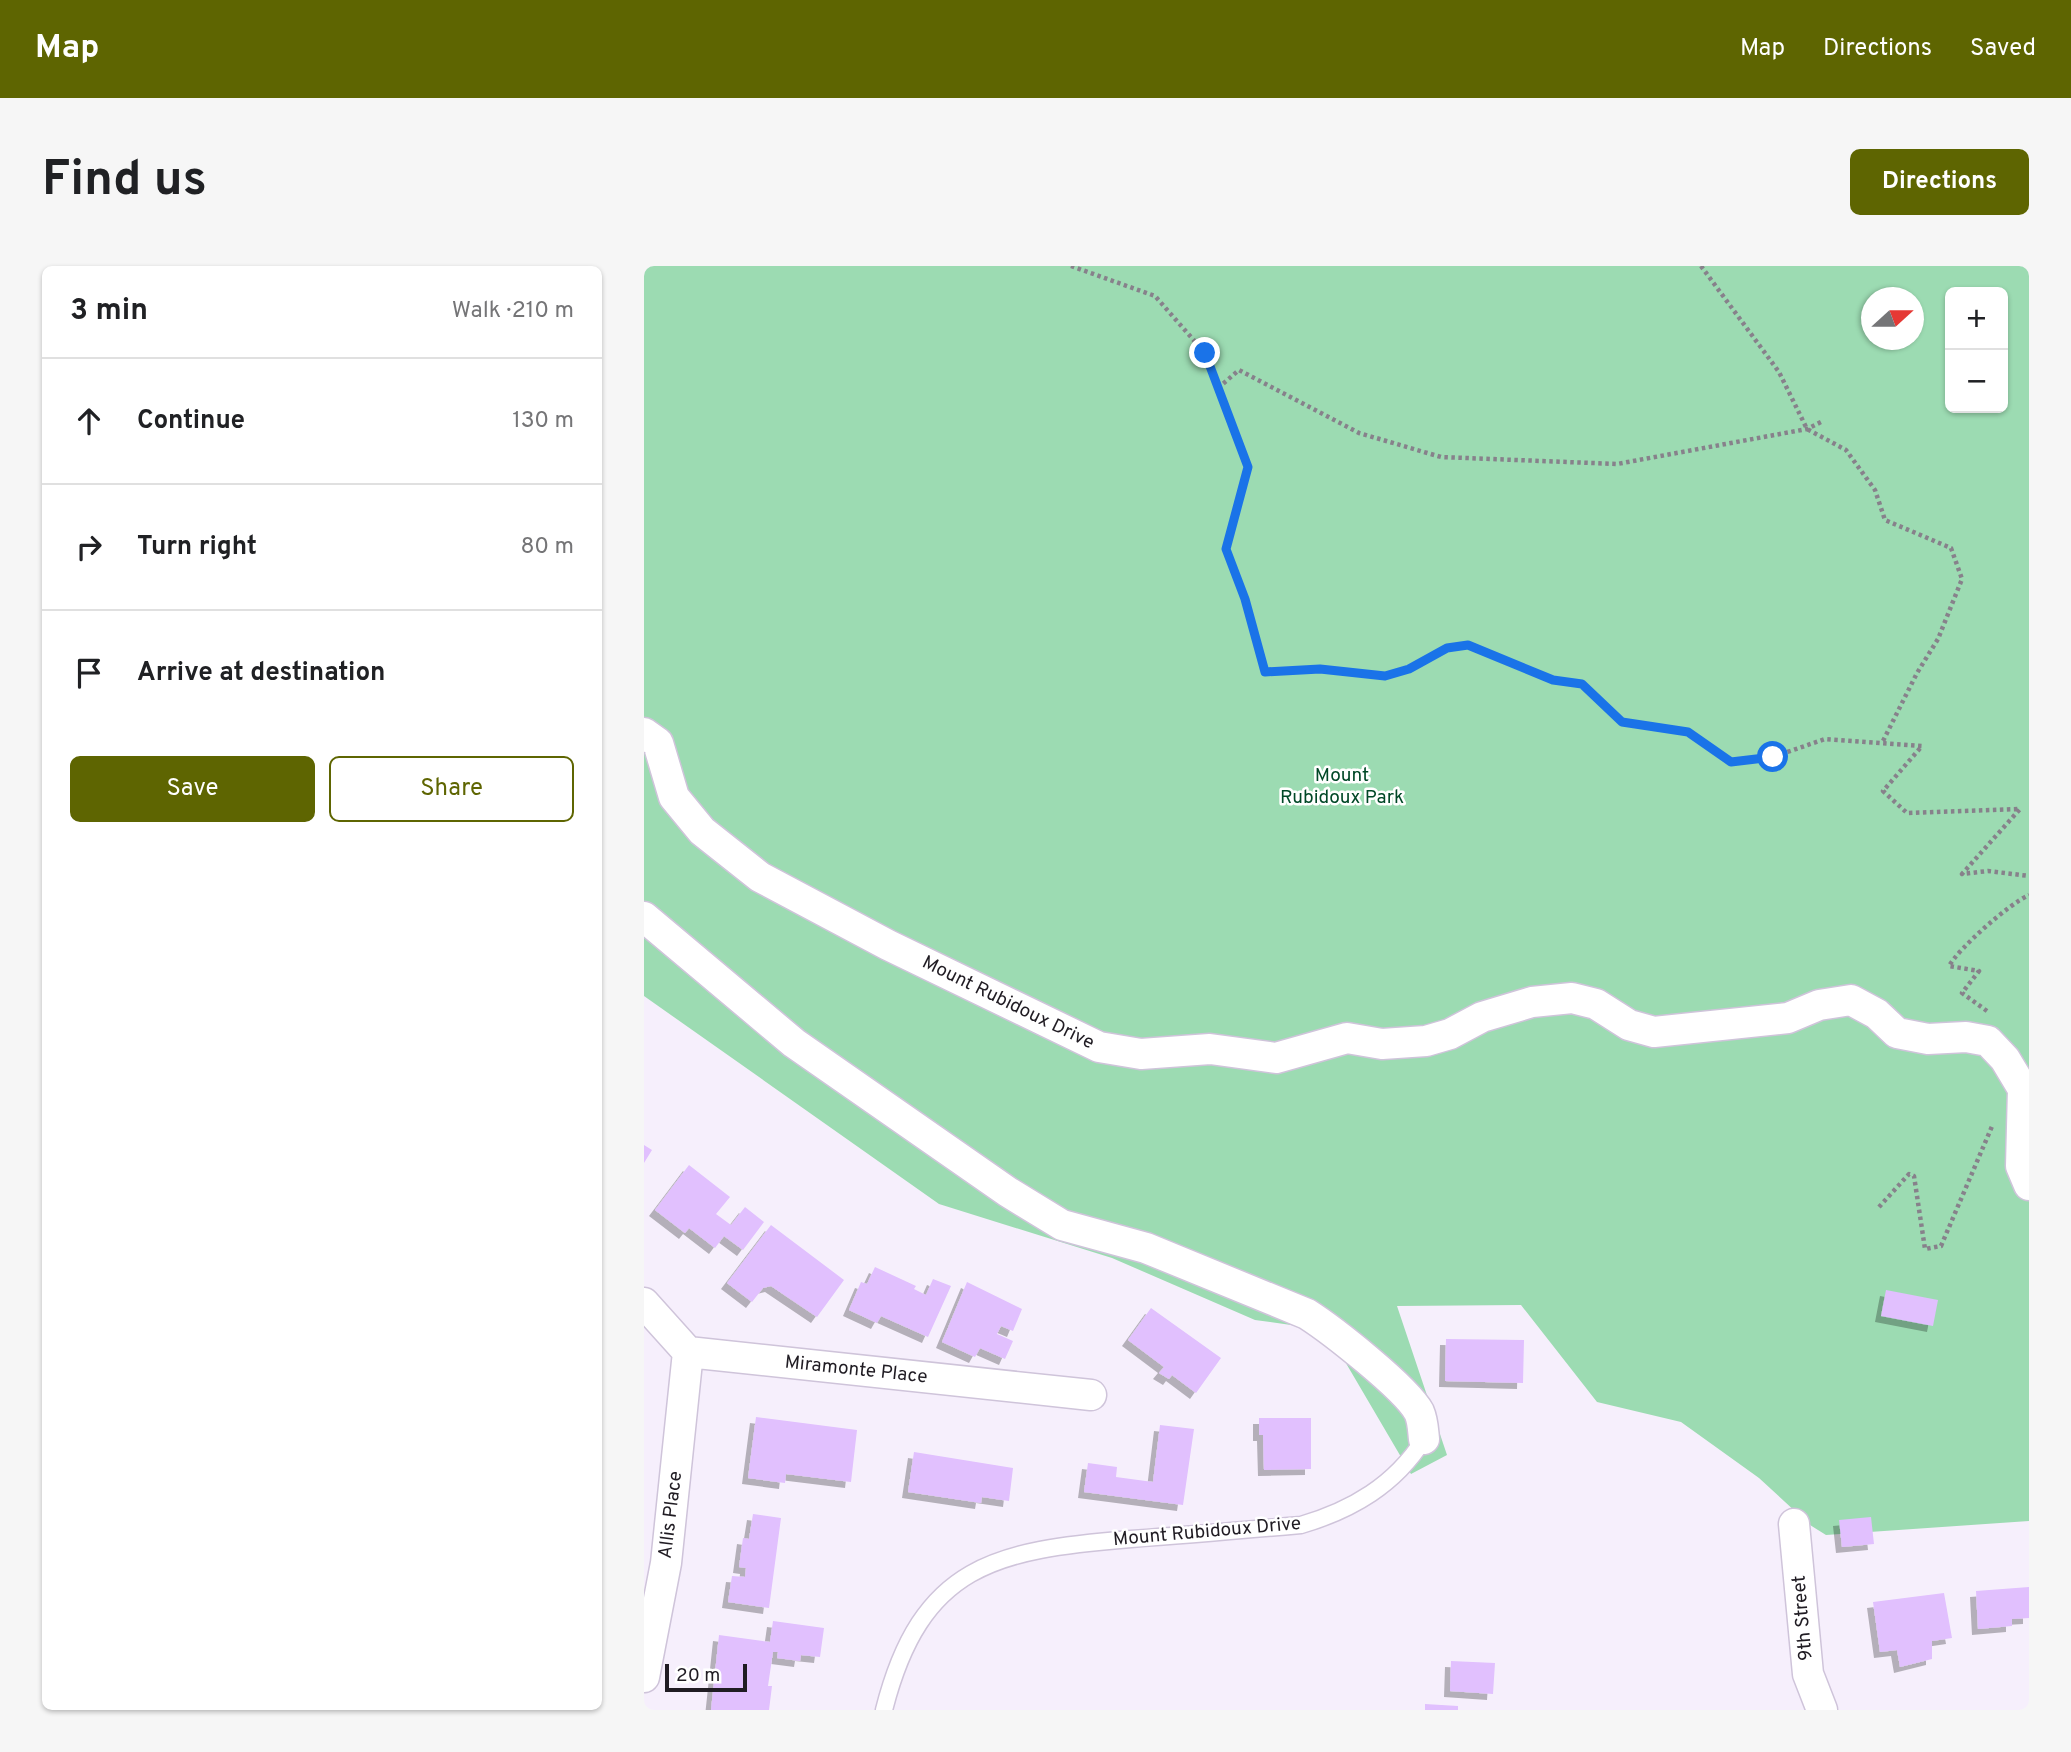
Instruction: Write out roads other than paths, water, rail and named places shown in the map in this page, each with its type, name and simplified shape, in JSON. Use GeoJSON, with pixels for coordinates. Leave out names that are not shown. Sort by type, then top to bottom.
{"type":"FeatureCollection","features":[{"type":"Feature","properties":{"kind":"street","name":"Mount Rubidoux Drive"},"geometry":{"type":"LineString","coordinates":[[644,733],[658,743],[674,797],[702,831],[760,877],[888,944],[1099,1047],[1141,1054],[1210,1049],[1276,1058],[1347,1038],[1382,1044],[1426,1041],[1450,1034],[1482,1017],[1532,1002],[1572,998],[1596,1004],[1629,1025],[1654,1032],[1788,1018],[1819,1004],[1851,1000],[1877,1014],[1897,1032],[1928,1039],[1988,1041],[2006,1059],[2023,1089],[2021,1166],[2029,1185]]}},
{"type":"Feature","properties":{"kind":"street","name":"Mount Rubidoux Drive"},"geometry":{"type":"LineString","coordinates":[[644,917],[794,1043],[998,1185],[1051,1218],[1076,1230],[1160,1253],[1307,1314],[1326,1327],[1411,1402],[1423,1425],[1424,1439]]}},
{"type":"Feature","properties":{"kind":"street"},"geometry":{"type":"LineString","coordinates":[[644,1303],[688,1352]]}},
{"type":"Feature","properties":{"kind":"street","name":"Miramonte Place"},"geometry":{"type":"LineString","coordinates":[[688,1352],[1091,1395]]}},
{"type":"Feature","properties":{"kind":"street","name":"Allis Place"},"geometry":{"type":"LineString","coordinates":[[644,1677],[666,1563],[688,1352]]}},
{"type":"Feature","properties":{"kind":"street","name":"9th Street"},"geometry":{"type":"LineString","coordinates":[[1794,1524],[1808,1674],[1822,1710]]}},
{"type":"Feature","properties":{"kind":"lane","name":"Mount Rubidoux Drive"},"geometry":{"type":"LineString","coordinates":[[884,1710],[893,1677],[911,1634],[947,1593],[969,1574],[990,1562],[1053,1546],[1301,1525],[1328,1517],[1366,1499],[1408,1465],[1424,1439]]}},
{"type":"Feature","properties":{"kind":"park label","name":"Mount Rubidoux Park"},"geometry":{"type":"Point","coordinates":[1342,787]}}]}
